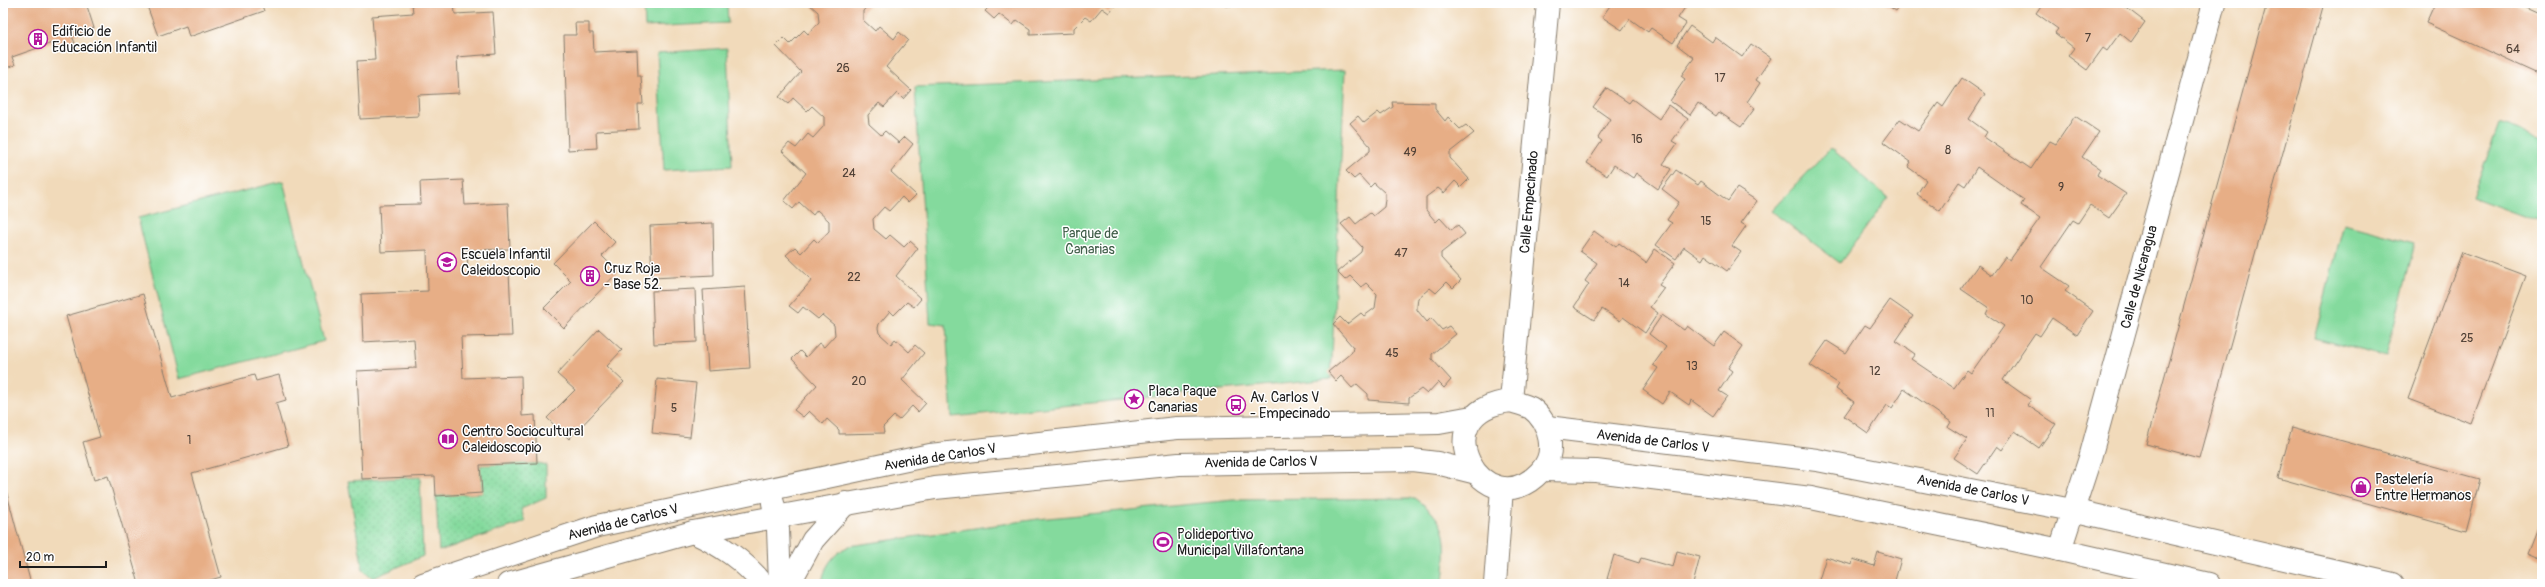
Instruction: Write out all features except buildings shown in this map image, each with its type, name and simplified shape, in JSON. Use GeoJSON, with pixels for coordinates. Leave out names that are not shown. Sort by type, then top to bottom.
{"type":"FeatureCollection","features":[{"type":"Feature","properties":{"kind":"street","name":"Calle Empecinado"},"geometry":{"type":"LineString","coordinates":[[1510,402],[1548,3]]}},
{"type":"Feature","properties":{"kind":"street","name":"Calle de Nicaragua"},"geometry":{"type":"LineString","coordinates":[[2060,550],[2090,458],[2214,3]]}},
{"type":"Feature","properties":{"kind":"street"},"geometry":{"type":"LineString","coordinates":[[1510,402],[1529,407],[1539,415],[1547,427],[1550,449],[1542,470],[1533,480],[1522,486],[1502,488],[1484,481],[1474,472],[1465,454],[1465,436],[1472,417],[1495,403],[1510,402]]}},
{"type":"Feature","properties":{"kind":"street","name":"Avenida de Carlos V"},"geometry":{"type":"LineString","coordinates":[[422,584],[597,526],[771,488],[930,456],[1177,428],[1439,423],[1472,417]]}},
{"type":"Feature","properties":{"kind":"street","name":"Avenida de Carlos V"},"geometry":{"type":"LineString","coordinates":[[1547,427],[1817,460],[2072,510],[2393,584]]}},
{"type":"Feature","properties":{"kind":"street","name":"Avenida de Carlos V"},"geometry":{"type":"LineString","coordinates":[[508,584],[693,532],[935,488],[1179,464],[1412,460],[1437,463],[1474,472]]}},
{"type":"Feature","properties":{"kind":"street"},"geometry":{"type":"LineString","coordinates":[[1542,470],[1596,471],[1811,498],[2060,550],[2209,584]]}},
{"type":"Feature","properties":{"kind":"street"},"geometry":{"type":"LineString","coordinates":[[771,488],[776,517],[780,584]]}},
{"type":"Feature","properties":{"kind":"street"},"geometry":{"type":"LineString","coordinates":[[1496,584],[1502,488]]}},
{"type":"Feature","properties":{"kind":"street"},"geometry":{"type":"LineString","coordinates":[[789,584],[813,540],[846,503]]}},
{"type":"Feature","properties":{"kind":"street"},"geometry":{"type":"LineString","coordinates":[[693,532],[720,545],[739,559],[763,584]]}},
{"type":"Feature","properties":{"kind":"green space"},"geometry":{"type":"Polygon","coordinates":[[[644,3],[727,3],[728,23],[645,27],[644,3]]]}},
{"type":"Feature","properties":{"kind":"green space"},"geometry":{"type":"Polygon","coordinates":[[[727,48],[732,166],[664,170],[657,53],[727,48]]]}},
{"type":"Feature","properties":{"kind":"green space","name":"Parque de Canarias"},"geometry":{"type":"Polygon","coordinates":[[[1345,70],[1331,379],[952,417],[946,325],[930,323],[915,87],[1345,70]]]}},
{"type":"Feature","properties":{"kind":"green space"},"geometry":{"type":"Polygon","coordinates":[[[2499,124],[2542,139],[2542,223],[2472,197],[2499,124]]]}},
{"type":"Feature","properties":{"kind":"green space"},"geometry":{"type":"Polygon","coordinates":[[[1831,148],[1888,198],[1840,263],[1771,211],[1831,148]]]}},
{"type":"Feature","properties":{"kind":"green space"},"geometry":{"type":"Polygon","coordinates":[[[283,181],[324,341],[179,379],[138,218],[283,181]]]}},
{"type":"Feature","properties":{"kind":"green space"},"geometry":{"type":"Polygon","coordinates":[[[2344,224],[2415,243],[2386,357],[2314,338],[2344,224]]]}},
{"type":"Feature","properties":{"kind":"green space"},"geometry":{"type":"Polygon","coordinates":[[[537,463],[546,465],[546,498],[521,509],[525,522],[439,551],[436,496],[482,493],[480,465],[537,463]]]}},
{"type":"Feature","properties":{"kind":"green space"},"geometry":{"type":"Polygon","coordinates":[[[420,477],[423,556],[373,578],[363,570],[348,481],[420,477]]]}},
{"type":"Feature","properties":{"kind":"green space","name":"Polideportivo Municipal Villafontana"},"geometry":{"type":"Polygon","coordinates":[[[1415,498],[1427,507],[1435,517],[1441,526],[1444,535],[1445,557],[1443,584],[822,584],[830,561],[843,549],[849,546],[1038,519],[1234,500],[1415,498]]]}},
{"type":"Feature","properties":{"kind":"place","name":"Edificio de Educación Infantil"},"geometry":{"type":"Point","coordinates":[38,39]}},
{"type":"Feature","properties":{"kind":"place","name":"Escuela Infantil Caleidoscopio"},"geometry":{"type":"Point","coordinates":[447,262]}},
{"type":"Feature","properties":{"kind":"place","name":"Cruz Roja - Base 52."},"geometry":{"type":"Point","coordinates":[590,276]}},
{"type":"Feature","properties":{"kind":"place","name":"Placa Paque Canarias"},"geometry":{"type":"Point","coordinates":[1134,399]}},
{"type":"Feature","properties":{"kind":"place","name":"Av. Carlos V - Empecinado"},"geometry":{"type":"Point","coordinates":[1236,405]}},
{"type":"Feature","properties":{"kind":"place","name":"Centro Sociocultural Caleidoscopio"},"geometry":{"type":"Point","coordinates":[448,439]}},
{"type":"Feature","properties":{"kind":"place","name":"Pastelería Entre Hermanos"},"geometry":{"type":"Point","coordinates":[2361,487]}},
{"type":"Feature","properties":{"kind":"place","name":"Polideportivo Municipal Villafontana"},"geometry":{"type":"Point","coordinates":[1163,542]}}]}
